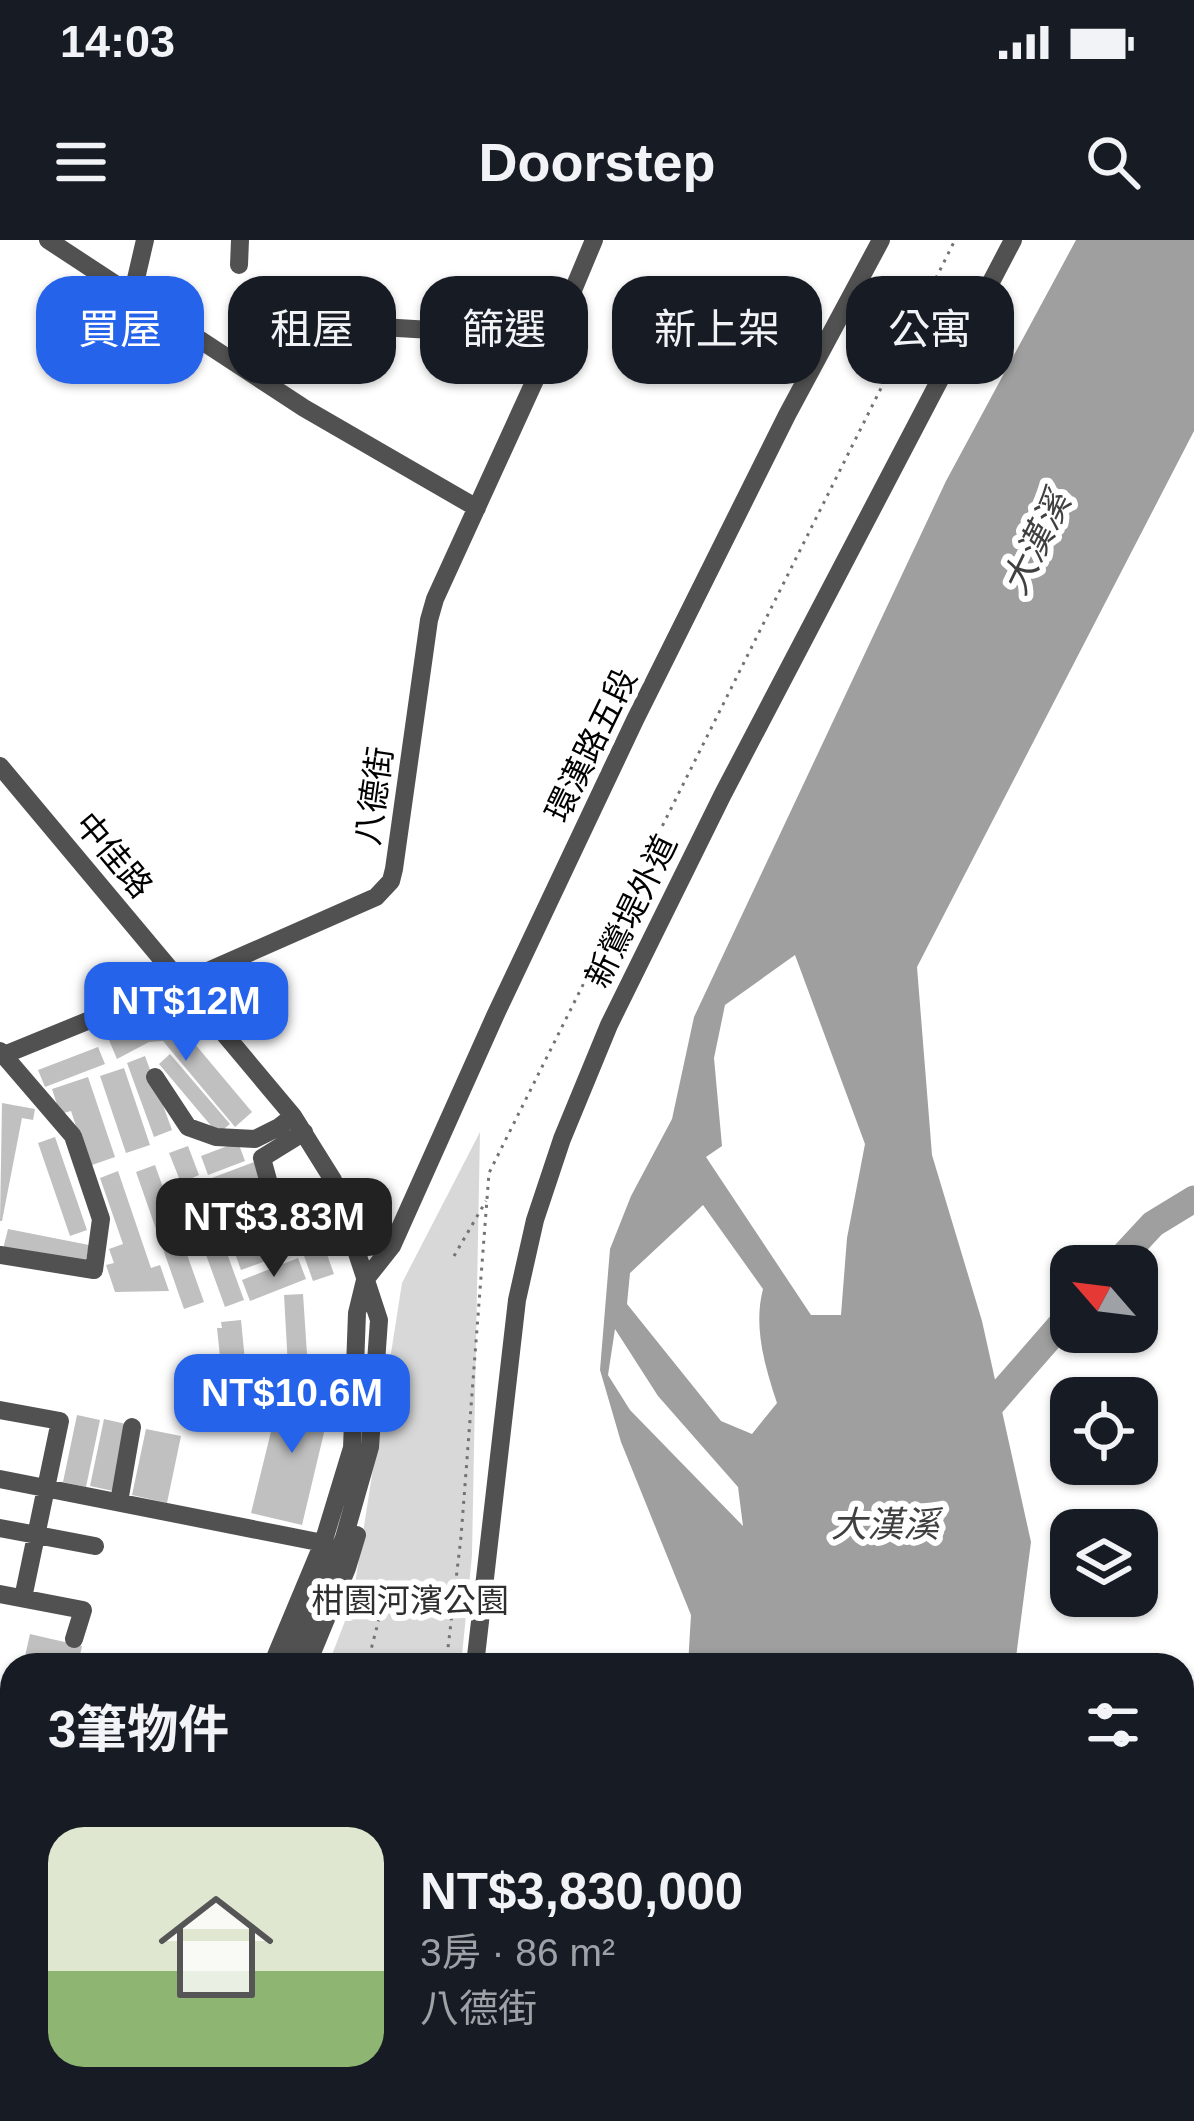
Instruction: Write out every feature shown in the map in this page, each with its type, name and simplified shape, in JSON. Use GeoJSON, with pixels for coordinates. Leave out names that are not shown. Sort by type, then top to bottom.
{"type":"FeatureCollection","features":[{"type":"Feature","properties":{"kind":"street"},"geometry":{"type":"LineString","coordinates":[[48,240],[101,276]]}},
{"type":"Feature","properties":{"kind":"street"},"geometry":{"type":"LineString","coordinates":[[136,276],[145,240]]}},
{"type":"Feature","properties":{"kind":"street"},"geometry":{"type":"LineString","coordinates":[[239,265],[241,240]]}},
{"type":"Feature","properties":{"kind":"street","name":"八德街"},"geometry":{"type":"LineString","coordinates":[[579,276],[594,240]]}},
{"type":"Feature","properties":{"kind":"street","name":"環漢路五段"},"geometry":{"type":"LineString","coordinates":[[365,1280],[392,1246],[645,700],[787,415],[881,240]]}},
{"type":"Feature","properties":{"kind":"street","name":"新鶯堤外道"},"geometry":{"type":"LineString","coordinates":[[477,1653],[517,1300],[535,1220],[562,1139],[609,1024],[684,871],[1013,240]]}},
{"type":"Feature","properties":{"kind":"street"},"geometry":{"type":"LineString","coordinates":[[204,343],[304,408],[477,508]]}},
{"type":"Feature","properties":{"kind":"street","name":"八德街"},"geometry":{"type":"LineString","coordinates":[[183,982],[376,897],[391,881],[435,599],[534,384]]}},
{"type":"Feature","properties":{"kind":"street","name":"中佳路"},"geometry":{"type":"LineString","coordinates":[[0,766],[183,982]]}},
{"type":"Feature","properties":{"kind":"street"},"geometry":{"type":"LineString","coordinates":[[0,1255],[94,1270],[100,1219],[73,1136],[1,1057],[183,982],[298,1124],[333,1180],[379,1320],[366,1508],[312,1653]]}},
{"type":"Feature","properties":{"kind":"street"},"geometry":{"type":"LineString","coordinates":[[155,1077],[188,1127],[216,1137],[255,1139],[298,1124]]}},
{"type":"Feature","properties":{"kind":"street"},"geometry":{"type":"LineString","coordinates":[[268,1180],[262,1158],[298,1124]]}},
{"type":"Feature","properties":{"kind":"street"},"geometry":{"type":"LineString","coordinates":[[277,1653],[323,1544],[352,1448],[357,1313],[365,1280]]}},
{"type":"Feature","properties":{"kind":"street"},"geometry":{"type":"LineString","coordinates":[[0,1410],[60,1421],[22,1598]]}},
{"type":"Feature","properties":{"kind":"street"},"geometry":{"type":"LineString","coordinates":[[119,1502],[132,1426]]}},
{"type":"Feature","properties":{"kind":"street"},"geometry":{"type":"LineString","coordinates":[[296,1653],[344,1538],[370,1447]]}},
{"type":"Feature","properties":{"kind":"street"},"geometry":{"type":"LineString","coordinates":[[0,1479],[323,1544]]}},
{"type":"Feature","properties":{"kind":"street"},"geometry":{"type":"LineString","coordinates":[[0,1528],[95,1546]]}},
{"type":"Feature","properties":{"kind":"street"},"geometry":{"type":"LineString","coordinates":[[0,1594],[83,1610],[74,1639]]}},
{"type":"Feature","properties":{"kind":"path"},"geometry":{"type":"LineString","coordinates":[[454,1256],[487,1199]]}},
{"type":"Feature","properties":{"kind":"path"},"geometry":{"type":"LineString","coordinates":[[448,1572],[456,1574]]}},
{"type":"Feature","properties":{"kind":"path"},"geometry":{"type":"LineString","coordinates":[[370,1653],[389,1601]]}},
{"type":"Feature","properties":{"kind":"green space","name":"柑園河濱公園"},"geometry":{"type":"Polygon","coordinates":[[[480,1132],[472,1555],[462,1653],[333,1653],[352,1603],[402,1283],[480,1132]]]}},
{"type":"Feature","properties":{"kind":"water","name":"大漢溪"},"geometry":{"type":"Polygon","coordinates":[[[1076,240],[1194,240],[1194,431],[917,967],[932,1155],[982,1321],[1031,1542],[1017,1653],[689,1653],[691,1615],[621,1442],[600,1370],[610,1249],[631,1196],[672,1119],[694,1017],[946,481],[998,384],[1014,384],[1014,355],[1076,240]],[[795,955],[725,1005],[714,1058],[722,1146],[706,1157],[811,1315],[841,1315],[847,1238],[865,1144],[795,955]],[[703,1205],[630,1273],[627,1304],[721,1421],[752,1434],[777,1403],[760,1332],[763,1289],[703,1205]],[[615,1329],[608,1375],[630,1410],[743,1526],[738,1487],[658,1396],[615,1329]]]}},
{"type":"Feature","properties":{"kind":"building"},"geometry":{"type":"Polygon","coordinates":[[[169,1020],[252,1112],[235,1127],[163,1041],[149,1042],[117,1059],[109,1040],[169,1020]]]}},
{"type":"Feature","properties":{"kind":"building"},"geometry":{"type":"Polygon","coordinates":[[[98,1047],[105,1064],[45,1087],[38,1070],[98,1047]]]}},
{"type":"Feature","properties":{"kind":"building"},"geometry":{"type":"Polygon","coordinates":[[[170,1054],[230,1124],[218,1134],[159,1064],[170,1054]]]}},
{"type":"Feature","properties":{"kind":"building"},"geometry":{"type":"Polygon","coordinates":[[[145,1056],[172,1130],[154,1137],[127,1063],[145,1056]]]}},
{"type":"Feature","properties":{"kind":"building"},"geometry":{"type":"Polygon","coordinates":[[[124,1068],[150,1145],[126,1153],[100,1076],[124,1068]]]}},
{"type":"Feature","properties":{"kind":"building"},"geometry":{"type":"Polygon","coordinates":[[[88,1077],[115,1157],[92,1165],[71,1111],[60,1114],[52,1089],[88,1077]]]}},
{"type":"Feature","properties":{"kind":"building"},"geometry":{"type":"Polygon","coordinates":[[[2,1103],[35,1109],[33,1120],[22,1118],[0,1221],[2,1103]]]}},
{"type":"Feature","properties":{"kind":"building"},"geometry":{"type":"Polygon","coordinates":[[[55,1137],[87,1230],[70,1236],[38,1143],[55,1137]]]}},
{"type":"Feature","properties":{"kind":"building"},"geometry":{"type":"Polygon","coordinates":[[[238,1142],[245,1161],[208,1175],[201,1156],[238,1142]]]}},
{"type":"Feature","properties":{"kind":"building"},"geometry":{"type":"Polygon","coordinates":[[[188,1146],[199,1175],[181,1183],[169,1153],[188,1146]]]}},
{"type":"Feature","properties":{"kind":"building"},"geometry":{"type":"Polygon","coordinates":[[[254,1162],[261,1182],[216,1198],[209,1179],[254,1162]]]}},
{"type":"Feature","properties":{"kind":"building"},"geometry":{"type":"Polygon","coordinates":[[[155,1165],[204,1302],[184,1309],[136,1172],[155,1165]]]}},
{"type":"Feature","properties":{"kind":"building"},"geometry":{"type":"Polygon","coordinates":[[[118,1171],[151,1268],[160,1265],[169,1291],[115,1292],[106,1265],[114,1263],[109,1249],[123,1244],[100,1178],[118,1171]]]}},
{"type":"Feature","properties":{"kind":"building"},"geometry":{"type":"Polygon","coordinates":[[[201,1182],[244,1300],[225,1307],[182,1189],[201,1182]]]}},
{"type":"Feature","properties":{"kind":"building"},"geometry":{"type":"Polygon","coordinates":[[[301,1182],[334,1274],[313,1281],[280,1189],[301,1182]]]}},
{"type":"Feature","properties":{"kind":"building"},"geometry":{"type":"Polygon","coordinates":[[[274,1191],[296,1250],[241,1270],[220,1212],[274,1191]]]}},
{"type":"Feature","properties":{"kind":"building"},"geometry":{"type":"Polygon","coordinates":[[[8,1229],[89,1245],[85,1265],[3,1249],[8,1229]]]}},
{"type":"Feature","properties":{"kind":"building"},"geometry":{"type":"Polygon","coordinates":[[[298,1258],[306,1279],[250,1301],[242,1280],[298,1258]]]}},
{"type":"Feature","properties":{"kind":"building"},"geometry":{"type":"Polygon","coordinates":[[[303,1294],[309,1384],[289,1385],[284,1295],[303,1294]]]}},
{"type":"Feature","properties":{"kind":"building"},"geometry":{"type":"Polygon","coordinates":[[[241,1320],[246,1371],[227,1372],[227,1366],[221,1367],[217,1328],[222,1328],[221,1322],[241,1320]]]}},
{"type":"Feature","properties":{"kind":"building"},"geometry":{"type":"Polygon","coordinates":[[[282,1387],[332,1399],[302,1525],[251,1513],[282,1387]]]}},
{"type":"Feature","properties":{"kind":"building"},"geometry":{"type":"Polygon","coordinates":[[[77,1415],[100,1420],[86,1487],[63,1482],[77,1415]]]}},
{"type":"Feature","properties":{"kind":"building"},"geometry":{"type":"Polygon","coordinates":[[[104,1419],[126,1424],[113,1491],[90,1486],[104,1419]]]}},
{"type":"Feature","properties":{"kind":"building"},"geometry":{"type":"Polygon","coordinates":[[[146,1429],[181,1436],[167,1503],[132,1495],[146,1429]]]}},
{"type":"Feature","properties":{"kind":"building"},"geometry":{"type":"Polygon","coordinates":[[[30,1634],[82,1646],[81,1653],[26,1653],[30,1634]]]}},
{"type":"Feature","properties":{"kind":"waterway"},"geometry":{"type":"LineString","coordinates":[[1134,1245],[1153,1224],[1194,1199]]}},
{"type":"Feature","properties":{"kind":"waterway"},"geometry":{"type":"LineString","coordinates":[[975,1423],[1050,1337]]}}]}
